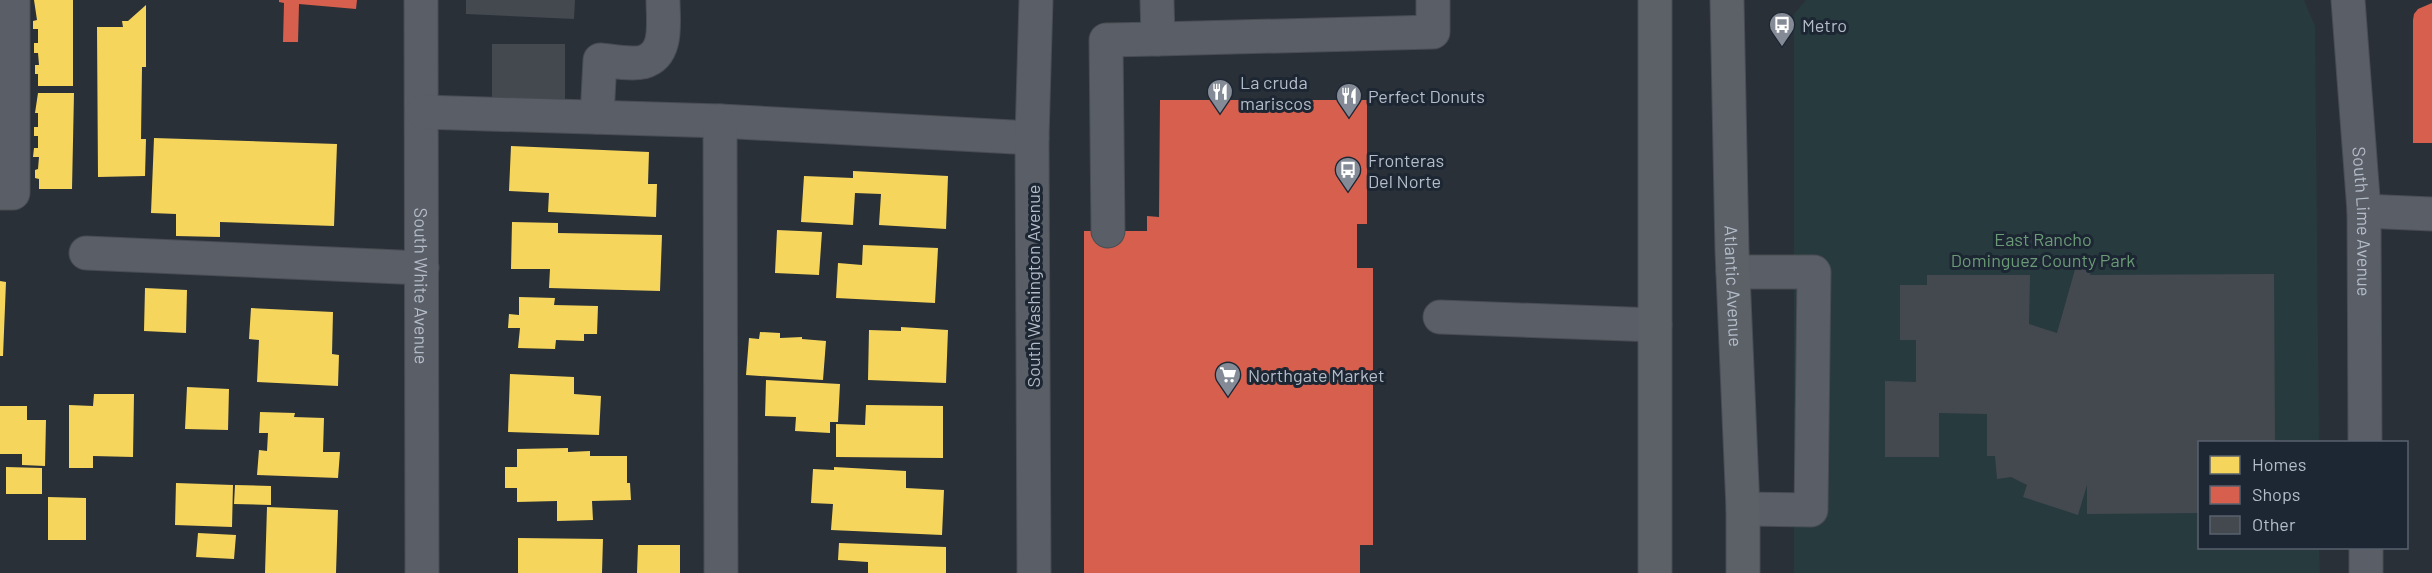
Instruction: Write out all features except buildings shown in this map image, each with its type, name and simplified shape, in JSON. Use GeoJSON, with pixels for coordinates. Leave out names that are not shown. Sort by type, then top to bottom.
{"type":"FeatureCollection","features":[{"type":"Feature","properties":{"kind":"main road"},"geometry":{"type":"LineString","coordinates":[[1655,0],[1655,573]]}},
{"type":"Feature","properties":{"kind":"main road","name":"Atlantic Avenue"},"geometry":{"type":"LineString","coordinates":[[1727,0],[1743,573]]}},
{"type":"Feature","properties":{"kind":"street"},"geometry":{"type":"LineString","coordinates":[[0,193],[13,193],[13,0]]}},
{"type":"Feature","properties":{"kind":"street","name":"South White Avenue"},"geometry":{"type":"LineString","coordinates":[[421,0],[422,573]]}},
{"type":"Feature","properties":{"kind":"street"},"geometry":{"type":"LineString","coordinates":[[597,117],[600,60],[642,62],[655,55],[662,45],[663,0]]}},
{"type":"Feature","properties":{"kind":"street","name":"South Washington Avenue"},"geometry":{"type":"LineString","coordinates":[[1034,573],[1032,138],[1036,0]]}},
{"type":"Feature","properties":{"kind":"street"},"geometry":{"type":"LineString","coordinates":[[1157,0],[1158,39]]}},
{"type":"Feature","properties":{"kind":"street"},"geometry":{"type":"LineString","coordinates":[[1108,231],[1106,40],[1433,32],[1433,0]]}},
{"type":"Feature","properties":{"kind":"street","name":"South Lime Avenue"},"geometry":{"type":"LineString","coordinates":[[2348,0],[2364,211],[2365,441]]}},
{"type":"Feature","properties":{"kind":"street"},"geometry":{"type":"LineString","coordinates":[[422,112],[720,121],[1032,138]]}},
{"type":"Feature","properties":{"kind":"street"},"geometry":{"type":"LineString","coordinates":[[720,121],[722,573]]}},
{"type":"Feature","properties":{"kind":"street"},"geometry":{"type":"LineString","coordinates":[[2364,211],[2432,214]]}},
{"type":"Feature","properties":{"kind":"street"},"geometry":{"type":"LineString","coordinates":[[86,253],[422,268]]}},
{"type":"Feature","properties":{"kind":"street"},"geometry":{"type":"LineString","coordinates":[[1733,272],[1814,272],[1811,510],[1743,509]]}},
{"type":"Feature","properties":{"kind":"street"},"geometry":{"type":"LineString","coordinates":[[1440,317],[1655,325]]}},
{"type":"Feature","properties":{"kind":"street"},"geometry":{"type":"LineString","coordinates":[[2366,549],[2366,573]]}},
{"type":"Feature","properties":{"kind":"green space","name":"East Rancho Dominguez County Park"},"geometry":{"type":"Polygon","coordinates":[[[1806,0],[2304,0],[2315,26],[2319,441],[2198,441],[2198,549],[2319,549],[2320,573],[1794,573],[1794,14],[1806,0]]]}},
{"type":"Feature","properties":{"kind":"place","name":"Metro"},"geometry":{"type":"Point","coordinates":[1782,48]}},
{"type":"Feature","properties":{"kind":"place","name":"La cruda mariscos"},"geometry":{"type":"Point","coordinates":[1220,115]}},
{"type":"Feature","properties":{"kind":"place","name":"Perfect Donuts"},"geometry":{"type":"Point","coordinates":[1349,119]}},
{"type":"Feature","properties":{"kind":"place","name":"Fronteras Del Norte"},"geometry":{"type":"Point","coordinates":[1348,193]}},
{"type":"Feature","properties":{"kind":"place","name":"Northgate Market"},"geometry":{"type":"Point","coordinates":[1228,398]}}]}
